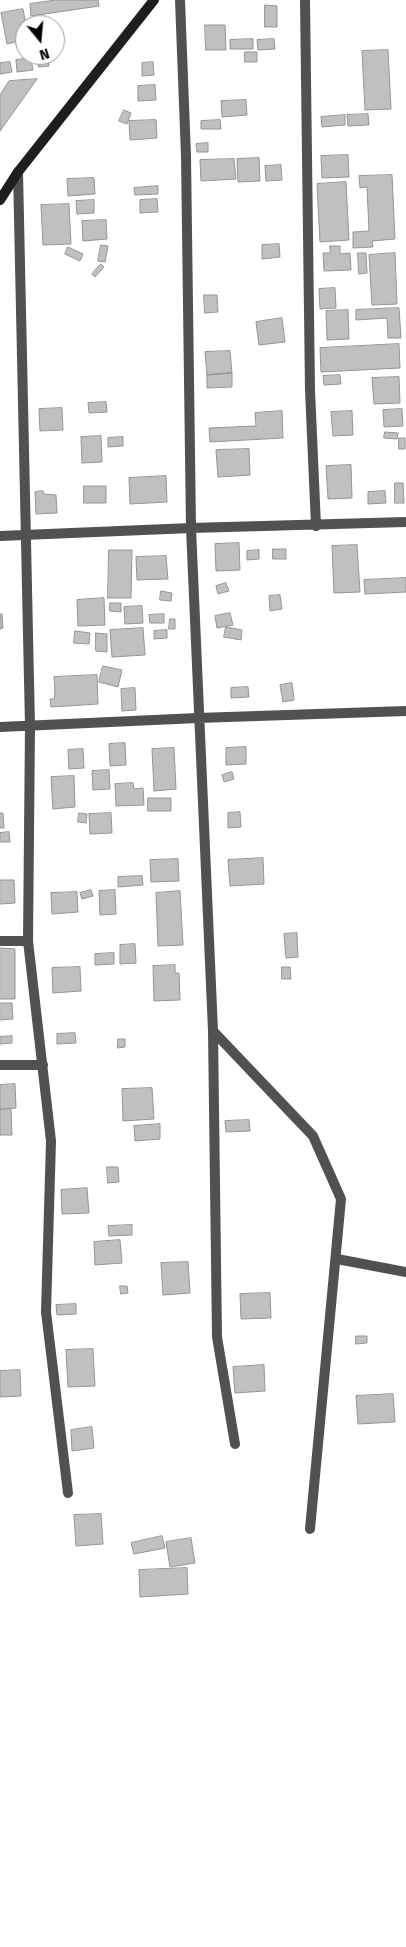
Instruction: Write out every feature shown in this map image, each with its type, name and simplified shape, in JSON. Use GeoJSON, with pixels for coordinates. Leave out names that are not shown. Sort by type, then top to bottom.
{"type":"FeatureCollection","features":[{"type":"Feature","properties":{"kind":"street"},"geometry":{"type":"LineString","coordinates":[[0,200],[18,172],[154,0]]}},
{"type":"Feature","properties":{"kind":"street"},"geometry":{"type":"LineString","coordinates":[[180,0],[186,156],[190,528],[213,1031],[217,1337],[235,1444]]}},
{"type":"Feature","properties":{"kind":"street"},"geometry":{"type":"LineString","coordinates":[[305,0],[310,390],[316,526]]}},
{"type":"Feature","properties":{"kind":"street"},"geometry":{"type":"LineString","coordinates":[[18,172],[30,726],[28,941],[52,1141],[46,1312],[68,1493]]}},
{"type":"Feature","properties":{"kind":"street"},"geometry":{"type":"LineString","coordinates":[[0,536],[406,522]]}},
{"type":"Feature","properties":{"kind":"street"},"geometry":{"type":"LineString","coordinates":[[0,727],[406,711]]}},
{"type":"Feature","properties":{"kind":"street"},"geometry":{"type":"LineString","coordinates":[[0,941],[28,941]]}},
{"type":"Feature","properties":{"kind":"street"},"geometry":{"type":"LineString","coordinates":[[213,1031],[313,1136],[341,1199],[310,1529]]}},
{"type":"Feature","properties":{"kind":"street"},"geometry":{"type":"LineString","coordinates":[[0,1066],[42,1065]]}},
{"type":"Feature","properties":{"kind":"street"},"geometry":{"type":"LineString","coordinates":[[336,1259],[406,1272]]}},
{"type":"Feature","properties":{"kind":"building"},"geometry":{"type":"Polygon","coordinates":[[[56,0],[98,0],[99,6],[31,15],[30,4],[56,0]]]}},
{"type":"Feature","properties":{"kind":"building"},"geometry":{"type":"Polygon","coordinates":[[[265,5],[277,6],[277,27],[265,27],[265,5]]]}},
{"type":"Feature","properties":{"kind":"building"},"geometry":{"type":"Polygon","coordinates":[[[23,9],[24,15],[15,15],[15,42],[7,44],[1,13],[23,9]]]}},
{"type":"Feature","properties":{"kind":"building"},"geometry":{"type":"Polygon","coordinates":[[[205,25],[225,25],[226,50],[206,50],[205,25]]]}},
{"type":"Feature","properties":{"kind":"building"},"geometry":{"type":"Polygon","coordinates":[[[253,39],[253,49],[230,49],[230,40],[253,39]]]}},
{"type":"Feature","properties":{"kind":"building"},"geometry":{"type":"Polygon","coordinates":[[[274,39],[275,49],[258,50],[257,40],[274,39]]]}},
{"type":"Feature","properties":{"kind":"building"},"geometry":{"type":"Polygon","coordinates":[[[388,50],[391,109],[365,110],[362,51],[388,50]]]}},
{"type":"Feature","properties":{"kind":"building"},"geometry":{"type":"Polygon","coordinates":[[[245,52],[257,52],[257,62],[245,62],[245,52]]]}},
{"type":"Feature","properties":{"kind":"building"},"geometry":{"type":"Polygon","coordinates":[[[10,62],[12,72],[0,74],[0,63],[10,62]]]}},
{"type":"Feature","properties":{"kind":"building"},"geometry":{"type":"Polygon","coordinates":[[[153,62],[154,75],[142,76],[142,63],[153,62]]]}},
{"type":"Feature","properties":{"kind":"building"},"geometry":{"type":"Polygon","coordinates":[[[16,65],[32,65],[33,70],[17,72],[16,65]]]}},
{"type":"Feature","properties":{"kind":"building"},"geometry":{"type":"Polygon","coordinates":[[[37,79],[0,131],[0,95],[9,81],[37,79]]]}},
{"type":"Feature","properties":{"kind":"building"},"geometry":{"type":"Polygon","coordinates":[[[155,85],[156,100],[138,101],[138,86],[155,85]]]}},
{"type":"Feature","properties":{"kind":"building"},"geometry":{"type":"Polygon","coordinates":[[[246,100],[247,115],[222,117],[221,101],[246,100]]]}},
{"type":"Feature","properties":{"kind":"building"},"geometry":{"type":"Polygon","coordinates":[[[124,110],[131,113],[127,124],[119,121],[124,110]]]}},
{"type":"Feature","properties":{"kind":"building"},"geometry":{"type":"Polygon","coordinates":[[[368,114],[369,125],[348,126],[347,115],[368,114]]]}},
{"type":"Feature","properties":{"kind":"building"},"geometry":{"type":"Polygon","coordinates":[[[345,115],[345,125],[322,127],[321,117],[345,115]]]}},
{"type":"Feature","properties":{"kind":"building"},"geometry":{"type":"Polygon","coordinates":[[[156,120],[157,138],[130,140],[129,121],[156,120]]]}},
{"type":"Feature","properties":{"kind":"building"},"geometry":{"type":"Polygon","coordinates":[[[220,120],[221,129],[201,129],[201,121],[220,120]]]}},
{"type":"Feature","properties":{"kind":"building"},"geometry":{"type":"Polygon","coordinates":[[[208,143],[208,152],[197,152],[196,144],[208,143]]]}},
{"type":"Feature","properties":{"kind":"building"},"geometry":{"type":"Polygon","coordinates":[[[348,155],[349,177],[322,178],[321,156],[348,155]]]}},
{"type":"Feature","properties":{"kind":"building"},"geometry":{"type":"Polygon","coordinates":[[[259,158],[260,181],[238,182],[237,159],[259,158]]]}},
{"type":"Feature","properties":{"kind":"building"},"geometry":{"type":"Polygon","coordinates":[[[234,159],[236,179],[201,181],[200,160],[234,159]]]}},
{"type":"Feature","properties":{"kind":"building"},"geometry":{"type":"Polygon","coordinates":[[[281,165],[282,180],[266,181],[265,166],[281,165]]]}},
{"type":"Feature","properties":{"kind":"building"},"geometry":{"type":"Polygon","coordinates":[[[392,175],[395,239],[372,241],[373,247],[353,248],[353,232],[369,231],[367,187],[360,188],[359,176],[392,175]]]}},
{"type":"Feature","properties":{"kind":"building"},"geometry":{"type":"Polygon","coordinates":[[[94,178],[95,194],[68,196],[67,179],[94,178]]]}},
{"type":"Feature","properties":{"kind":"building"},"geometry":{"type":"Polygon","coordinates":[[[346,182],[349,240],[320,242],[317,184],[346,182]]]}},
{"type":"Feature","properties":{"kind":"building"},"geometry":{"type":"Polygon","coordinates":[[[158,186],[158,194],[135,195],[134,188],[158,186]]]}},
{"type":"Feature","properties":{"kind":"building"},"geometry":{"type":"Polygon","coordinates":[[[157,199],[158,212],[140,213],[140,200],[157,199]]]}},
{"type":"Feature","properties":{"kind":"building"},"geometry":{"type":"Polygon","coordinates":[[[94,200],[94,213],[77,214],[76,201],[94,200]]]}},
{"type":"Feature","properties":{"kind":"building"},"geometry":{"type":"Polygon","coordinates":[[[69,204],[71,244],[43,245],[41,205],[69,204]]]}},
{"type":"Feature","properties":{"kind":"building"},"geometry":{"type":"Polygon","coordinates":[[[106,220],[107,239],[83,241],[82,221],[106,220]]]}},
{"type":"Feature","properties":{"kind":"building"},"geometry":{"type":"Polygon","coordinates":[[[279,244],[280,257],[262,259],[262,245],[279,244]]]}},
{"type":"Feature","properties":{"kind":"building"},"geometry":{"type":"Polygon","coordinates":[[[101,245],[108,246],[105,262],[98,261],[101,245]]]}},
{"type":"Feature","properties":{"kind":"building"},"geometry":{"type":"Polygon","coordinates":[[[330,246],[340,246],[340,254],[350,253],[351,270],[324,271],[323,253],[330,253],[330,246]]]}},
{"type":"Feature","properties":{"kind":"building"},"geometry":{"type":"Polygon","coordinates":[[[68,247],[83,254],[80,261],[65,254],[68,247]]]}},
{"type":"Feature","properties":{"kind":"building"},"geometry":{"type":"Polygon","coordinates":[[[358,253],[366,253],[367,273],[359,274],[358,253]]]}},
{"type":"Feature","properties":{"kind":"building"},"geometry":{"type":"Polygon","coordinates":[[[395,253],[397,304],[372,305],[369,255],[395,253]]]}},
{"type":"Feature","properties":{"kind":"building"},"geometry":{"type":"Polygon","coordinates":[[[101,264],[104,267],[95,277],[92,274],[101,264]]]}},
{"type":"Feature","properties":{"kind":"building"},"geometry":{"type":"Polygon","coordinates":[[[335,288],[336,308],[320,309],[319,289],[335,288]]]}},
{"type":"Feature","properties":{"kind":"building"},"geometry":{"type":"Polygon","coordinates":[[[204,295],[217,295],[218,312],[205,313],[204,295]]]}},
{"type":"Feature","properties":{"kind":"building"},"geometry":{"type":"Polygon","coordinates":[[[399,308],[401,338],[388,338],[387,318],[356,320],[356,310],[399,308]]]}},
{"type":"Feature","properties":{"kind":"building"},"geometry":{"type":"Polygon","coordinates":[[[348,310],[349,339],[327,340],[326,311],[348,310]]]}},
{"type":"Feature","properties":{"kind":"building"},"geometry":{"type":"Polygon","coordinates":[[[282,318],[285,342],[259,345],[256,322],[282,318]]]}},
{"type":"Feature","properties":{"kind":"building"},"geometry":{"type":"Polygon","coordinates":[[[399,344],[400,368],[321,372],[320,348],[399,344]]]}},
{"type":"Feature","properties":{"kind":"building"},"geometry":{"type":"Polygon","coordinates":[[[230,351],[232,373],[207,375],[205,352],[230,351]]]}},
{"type":"Feature","properties":{"kind":"building"},"geometry":{"type":"Polygon","coordinates":[[[232,373],[232,387],[207,388],[207,375],[232,373]]]}},
{"type":"Feature","properties":{"kind":"building"},"geometry":{"type":"Polygon","coordinates":[[[340,375],[341,384],[324,385],[323,376],[340,375]]]}},
{"type":"Feature","properties":{"kind":"building"},"geometry":{"type":"Polygon","coordinates":[[[399,377],[400,403],[374,404],[372,378],[399,377]]]}},
{"type":"Feature","properties":{"kind":"building"},"geometry":{"type":"Polygon","coordinates":[[[106,402],[107,412],[89,413],[88,403],[106,402]]]}},
{"type":"Feature","properties":{"kind":"building"},"geometry":{"type":"Polygon","coordinates":[[[62,408],[63,430],[40,431],[39,409],[62,408]]]}},
{"type":"Feature","properties":{"kind":"building"},"geometry":{"type":"Polygon","coordinates":[[[402,409],[403,426],[384,427],[383,410],[402,409]]]}},
{"type":"Feature","properties":{"kind":"building"},"geometry":{"type":"Polygon","coordinates":[[[282,411],[283,438],[210,442],[209,428],[256,426],[255,413],[282,411]]]}},
{"type":"Feature","properties":{"kind":"building"},"geometry":{"type":"Polygon","coordinates":[[[352,411],[353,435],[333,436],[331,412],[352,411]]]}},
{"type":"Feature","properties":{"kind":"building"},"geometry":{"type":"Polygon","coordinates":[[[385,432],[398,433],[397,439],[384,438],[385,432]]]}},
{"type":"Feature","properties":{"kind":"building"},"geometry":{"type":"Polygon","coordinates":[[[101,436],[102,462],[82,463],[81,437],[101,436]]]}},
{"type":"Feature","properties":{"kind":"building"},"geometry":{"type":"Polygon","coordinates":[[[123,437],[123,446],[108,447],[108,438],[123,437]]]}},
{"type":"Feature","properties":{"kind":"building"},"geometry":{"type":"Polygon","coordinates":[[[399,438],[405,438],[405,449],[399,449],[399,438]]]}},
{"type":"Feature","properties":{"kind":"building"},"geometry":{"type":"Polygon","coordinates":[[[249,449],[250,475],[218,477],[216,450],[249,449]]]}},
{"type":"Feature","properties":{"kind":"building"},"geometry":{"type":"Polygon","coordinates":[[[351,465],[352,498],[328,499],[326,466],[351,465]]]}},
{"type":"Feature","properties":{"kind":"building"},"geometry":{"type":"Polygon","coordinates":[[[166,476],[167,502],[130,504],[129,478],[166,476]]]}},
{"type":"Feature","properties":{"kind":"building"},"geometry":{"type":"Polygon","coordinates":[[[395,483],[403,483],[404,503],[395,503],[395,483]]]}},
{"type":"Feature","properties":{"kind":"building"},"geometry":{"type":"Polygon","coordinates":[[[84,486],[106,486],[106,503],[84,503],[84,486]]]}},
{"type":"Feature","properties":{"kind":"building"},"geometry":{"type":"Polygon","coordinates":[[[43,491],[44,494],[56,495],[57,513],[36,514],[35,492],[43,491]]]}},
{"type":"Feature","properties":{"kind":"building"},"geometry":{"type":"Polygon","coordinates":[[[385,491],[386,503],[368,504],[368,492],[385,491]]]}},
{"type":"Feature","properties":{"kind":"building"},"geometry":{"type":"Polygon","coordinates":[[[239,543],[240,570],[216,571],[215,544],[239,543]]]}},
{"type":"Feature","properties":{"kind":"building"},"geometry":{"type":"Polygon","coordinates":[[[357,545],[360,592],[334,593],[332,546],[357,545]]]}},
{"type":"Feature","properties":{"kind":"building"},"geometry":{"type":"Polygon","coordinates":[[[273,549],[286,549],[286,559],[273,559],[273,549]]]}},
{"type":"Feature","properties":{"kind":"building"},"geometry":{"type":"Polygon","coordinates":[[[109,550],[132,550],[131,598],[108,598],[109,550]]]}},
{"type":"Feature","properties":{"kind":"building"},"geometry":{"type":"Polygon","coordinates":[[[259,550],[259,559],[247,560],[247,551],[259,550]]]}},
{"type":"Feature","properties":{"kind":"building"},"geometry":{"type":"Polygon","coordinates":[[[166,556],[168,579],[137,580],[136,557],[166,556]]]}},
{"type":"Feature","properties":{"kind":"building"},"geometry":{"type":"Polygon","coordinates":[[[406,578],[406,592],[365,594],[364,580],[406,578]]]}},
{"type":"Feature","properties":{"kind":"building"},"geometry":{"type":"Polygon","coordinates":[[[226,583],[229,591],[218,594],[216,586],[226,583]]]}},
{"type":"Feature","properties":{"kind":"building"},"geometry":{"type":"Polygon","coordinates":[[[161,591],[172,593],[171,601],[160,600],[161,591]]]}},
{"type":"Feature","properties":{"kind":"building"},"geometry":{"type":"Polygon","coordinates":[[[280,595],[282,609],[270,611],[269,596],[280,595]]]}},
{"type":"Feature","properties":{"kind":"building"},"geometry":{"type":"Polygon","coordinates":[[[104,598],[105,625],[78,626],[77,600],[104,598]]]}},
{"type":"Feature","properties":{"kind":"building"},"geometry":{"type":"Polygon","coordinates":[[[110,603],[121,603],[121,612],[110,611],[110,603]]]}},
{"type":"Feature","properties":{"kind":"building"},"geometry":{"type":"Polygon","coordinates":[[[142,606],[143,623],[125,624],[124,607],[142,606]]]}},
{"type":"Feature","properties":{"kind":"building"},"geometry":{"type":"Polygon","coordinates":[[[230,613],[233,625],[217,628],[215,616],[230,613]]]}},
{"type":"Feature","properties":{"kind":"building"},"geometry":{"type":"Polygon","coordinates":[[[2,614],[3,628],[0,629],[0,615],[2,614]]]}},
{"type":"Feature","properties":{"kind":"building"},"geometry":{"type":"Polygon","coordinates":[[[164,614],[164,623],[150,623],[149,615],[164,614]]]}},
{"type":"Feature","properties":{"kind":"building"},"geometry":{"type":"Polygon","coordinates":[[[170,619],[175,619],[175,629],[169,629],[170,619]]]}},
{"type":"Feature","properties":{"kind":"building"},"geometry":{"type":"Polygon","coordinates":[[[226,627],[242,630],[241,640],[224,637],[226,627]]]}},
{"type":"Feature","properties":{"kind":"building"},"geometry":{"type":"Polygon","coordinates":[[[143,628],[145,655],[112,657],[110,630],[143,628]]]}},
{"type":"Feature","properties":{"kind":"building"},"geometry":{"type":"Polygon","coordinates":[[[167,630],[167,638],[154,639],[154,631],[167,630]]]}},
{"type":"Feature","properties":{"kind":"building"},"geometry":{"type":"Polygon","coordinates":[[[75,631],[90,633],[89,644],[74,643],[75,631]]]}},
{"type":"Feature","properties":{"kind":"building"},"geometry":{"type":"Polygon","coordinates":[[[96,633],[107,634],[107,652],[96,651],[96,633]]]}},
{"type":"Feature","properties":{"kind":"building"},"geometry":{"type":"Polygon","coordinates":[[[103,666],[122,670],[118,687],[99,682],[103,666]]]}},
{"type":"Feature","properties":{"kind":"building"},"geometry":{"type":"Polygon","coordinates":[[[97,675],[98,704],[51,707],[50,699],[54,699],[55,692],[54,677],[97,675]]]}},
{"type":"Feature","properties":{"kind":"building"},"geometry":{"type":"Polygon","coordinates":[[[292,683],[294,700],[283,702],[280,685],[292,683]]]}},
{"type":"Feature","properties":{"kind":"building"},"geometry":{"type":"Polygon","coordinates":[[[248,687],[249,697],[231,698],[231,688],[248,687]]]}},
{"type":"Feature","properties":{"kind":"building"},"geometry":{"type":"Polygon","coordinates":[[[135,688],[136,710],[122,711],[121,689],[135,688]]]}},
{"type":"Feature","properties":{"kind":"building"},"geometry":{"type":"Polygon","coordinates":[[[125,743],[126,765],[110,766],[109,744],[125,743]]]}},
{"type":"Feature","properties":{"kind":"building"},"geometry":{"type":"Polygon","coordinates":[[[246,747],[246,764],[226,765],[226,748],[246,747]]]}},
{"type":"Feature","properties":{"kind":"building"},"geometry":{"type":"Polygon","coordinates":[[[174,748],[176,789],[154,791],[152,749],[174,748]]]}},
{"type":"Feature","properties":{"kind":"building"},"geometry":{"type":"Polygon","coordinates":[[[83,749],[84,768],[69,769],[68,750],[83,749]]]}},
{"type":"Feature","properties":{"kind":"building"},"geometry":{"type":"Polygon","coordinates":[[[109,770],[110,789],[93,790],[92,771],[109,770]]]}},
{"type":"Feature","properties":{"kind":"building"},"geometry":{"type":"Polygon","coordinates":[[[232,772],[234,779],[224,782],[222,775],[232,772]]]}},
{"type":"Feature","properties":{"kind":"building"},"geometry":{"type":"Polygon","coordinates":[[[74,776],[75,807],[53,809],[51,777],[74,776]]]}},
{"type":"Feature","properties":{"kind":"building"},"geometry":{"type":"Polygon","coordinates":[[[133,783],[134,789],[143,788],[144,805],[116,806],[115,784],[133,783]]]}},
{"type":"Feature","properties":{"kind":"building"},"geometry":{"type":"Polygon","coordinates":[[[148,798],[171,798],[171,811],[148,811],[148,798]]]}},
{"type":"Feature","properties":{"kind":"building"},"geometry":{"type":"Polygon","coordinates":[[[240,812],[241,827],[228,828],[228,813],[240,812]]]}},
{"type":"Feature","properties":{"kind":"building"},"geometry":{"type":"Polygon","coordinates":[[[0,813],[3,813],[4,828],[0,828],[0,813]]]}},
{"type":"Feature","properties":{"kind":"building"},"geometry":{"type":"Polygon","coordinates":[[[79,813],[87,814],[86,823],[78,822],[79,813]]]}},
{"type":"Feature","properties":{"kind":"building"},"geometry":{"type":"Polygon","coordinates":[[[111,813],[112,833],[90,834],[89,814],[111,813]]]}},
{"type":"Feature","properties":{"kind":"building"},"geometry":{"type":"Polygon","coordinates":[[[9,832],[10,842],[0,842],[0,833],[9,832]]]}},
{"type":"Feature","properties":{"kind":"building"},"geometry":{"type":"Polygon","coordinates":[[[263,858],[264,884],[230,886],[228,860],[263,858]]]}},
{"type":"Feature","properties":{"kind":"building"},"geometry":{"type":"Polygon","coordinates":[[[178,859],[179,881],[151,882],[150,860],[178,859]]]}},
{"type":"Feature","properties":{"kind":"building"},"geometry":{"type":"Polygon","coordinates":[[[142,876],[143,885],[118,887],[118,877],[142,876]]]}},
{"type":"Feature","properties":{"kind":"building"},"geometry":{"type":"Polygon","coordinates":[[[0,880],[14,880],[15,903],[0,904],[0,880]]]}},
{"type":"Feature","properties":{"kind":"building"},"geometry":{"type":"Polygon","coordinates":[[[91,890],[93,896],[82,899],[80,893],[91,890]]]}},
{"type":"Feature","properties":{"kind":"building"},"geometry":{"type":"Polygon","coordinates":[[[115,890],[116,914],[100,915],[99,891],[115,890]]]}},
{"type":"Feature","properties":{"kind":"building"},"geometry":{"type":"Polygon","coordinates":[[[180,891],[183,945],[158,946],[156,893],[180,891]]]}},
{"type":"Feature","properties":{"kind":"building"},"geometry":{"type":"Polygon","coordinates":[[[77,892],[78,912],[52,914],[51,893],[77,892]]]}},
{"type":"Feature","properties":{"kind":"building"},"geometry":{"type":"Polygon","coordinates":[[[297,933],[298,957],[286,958],[284,934],[297,933]]]}},
{"type":"Feature","properties":{"kind":"building"},"geometry":{"type":"Polygon","coordinates":[[[135,944],[136,963],[120,964],[120,945],[135,944]]]}},
{"type":"Feature","properties":{"kind":"building"},"geometry":{"type":"Polygon","coordinates":[[[0,948],[15,949],[15,999],[0,999],[0,948]]]}},
{"type":"Feature","properties":{"kind":"building"},"geometry":{"type":"Polygon","coordinates":[[[114,953],[114,964],[95,965],[95,954],[114,953]]]}},
{"type":"Feature","properties":{"kind":"building"},"geometry":{"type":"Polygon","coordinates":[[[175,965],[175,973],[179,973],[180,1000],[154,1001],[153,966],[175,965]]]}},
{"type":"Feature","properties":{"kind":"building"},"geometry":{"type":"Polygon","coordinates":[[[80,967],[81,991],[53,993],[52,968],[80,967]]]}},
{"type":"Feature","properties":{"kind":"building"},"geometry":{"type":"Polygon","coordinates":[[[282,967],[290,967],[291,979],[282,979],[282,967]]]}},
{"type":"Feature","properties":{"kind":"building"},"geometry":{"type":"Polygon","coordinates":[[[0,1003],[12,1003],[13,1019],[0,1020],[0,1003]]]}},
{"type":"Feature","properties":{"kind":"building"},"geometry":{"type":"Polygon","coordinates":[[[75,1033],[76,1043],[57,1044],[57,1034],[75,1033]]]}},
{"type":"Feature","properties":{"kind":"building"},"geometry":{"type":"Polygon","coordinates":[[[12,1036],[12,1043],[0,1044],[0,1037],[12,1036]]]}},
{"type":"Feature","properties":{"kind":"building"},"geometry":{"type":"Polygon","coordinates":[[[118,1039],[125,1039],[125,1047],[118,1048],[118,1039]]]}},
{"type":"Feature","properties":{"kind":"building"},"geometry":{"type":"Polygon","coordinates":[[[15,1084],[16,1108],[0,1109],[0,1085],[15,1084]]]}},
{"type":"Feature","properties":{"kind":"building"},"geometry":{"type":"Polygon","coordinates":[[[152,1088],[154,1119],[123,1121],[122,1089],[152,1088]]]}},
{"type":"Feature","properties":{"kind":"building"},"geometry":{"type":"Polygon","coordinates":[[[11,1109],[12,1135],[0,1135],[0,1110],[11,1109]]]}},
{"type":"Feature","properties":{"kind":"building"},"geometry":{"type":"Polygon","coordinates":[[[249,1120],[250,1131],[226,1132],[225,1121],[249,1120]]]}},
{"type":"Feature","properties":{"kind":"building"},"geometry":{"type":"Polygon","coordinates":[[[160,1124],[160,1139],[135,1141],[134,1126],[160,1124]]]}},
{"type":"Feature","properties":{"kind":"building"},"geometry":{"type":"Polygon","coordinates":[[[107,1167],[118,1167],[119,1182],[108,1183],[107,1167]]]}},
{"type":"Feature","properties":{"kind":"building"},"geometry":{"type":"Polygon","coordinates":[[[87,1188],[89,1213],[62,1214],[61,1190],[87,1188]]]}},
{"type":"Feature","properties":{"kind":"building"},"geometry":{"type":"Polygon","coordinates":[[[132,1225],[132,1235],[109,1236],[108,1226],[132,1225]]]}},
{"type":"Feature","properties":{"kind":"building"},"geometry":{"type":"Polygon","coordinates":[[[120,1240],[122,1263],[95,1265],[94,1242],[120,1240]]]}},
{"type":"Feature","properties":{"kind":"building"},"geometry":{"type":"Polygon","coordinates":[[[188,1262],[190,1293],[163,1295],[161,1263],[188,1262]]]}},
{"type":"Feature","properties":{"kind":"building"},"geometry":{"type":"Polygon","coordinates":[[[120,1286],[127,1286],[128,1293],[121,1294],[120,1286]]]}},
{"type":"Feature","properties":{"kind":"building"},"geometry":{"type":"Polygon","coordinates":[[[270,1293],[271,1318],[241,1319],[240,1294],[270,1293]]]}},
{"type":"Feature","properties":{"kind":"building"},"geometry":{"type":"Polygon","coordinates":[[[76,1304],[76,1314],[57,1315],[56,1305],[76,1304]]]}},
{"type":"Feature","properties":{"kind":"building"},"geometry":{"type":"Polygon","coordinates":[[[356,1336],[367,1336],[367,1343],[356,1344],[356,1336]]]}},
{"type":"Feature","properties":{"kind":"building"},"geometry":{"type":"Polygon","coordinates":[[[93,1349],[95,1386],[68,1387],[66,1350],[93,1349]]]}},
{"type":"Feature","properties":{"kind":"building"},"geometry":{"type":"Polygon","coordinates":[[[264,1365],[265,1391],[235,1393],[233,1367],[264,1365]]]}},
{"type":"Feature","properties":{"kind":"building"},"geometry":{"type":"Polygon","coordinates":[[[20,1370],[21,1396],[0,1397],[0,1371],[20,1370]]]}},
{"type":"Feature","properties":{"kind":"building"},"geometry":{"type":"Polygon","coordinates":[[[393,1394],[395,1422],[358,1424],[356,1396],[393,1394]]]}},
{"type":"Feature","properties":{"kind":"building"},"geometry":{"type":"Polygon","coordinates":[[[92,1427],[94,1448],[72,1451],[71,1430],[92,1427]]]}},
{"type":"Feature","properties":{"kind":"building"},"geometry":{"type":"Polygon","coordinates":[[[101,1514],[103,1544],[76,1546],[74,1515],[101,1514]]]}},
{"type":"Feature","properties":{"kind":"building"},"geometry":{"type":"Polygon","coordinates":[[[162,1536],[165,1548],[134,1554],[131,1543],[162,1536]]]}},
{"type":"Feature","properties":{"kind":"building"},"geometry":{"type":"Polygon","coordinates":[[[191,1538],[195,1563],[170,1567],[166,1542],[191,1538]]]}},
{"type":"Feature","properties":{"kind":"building"},"geometry":{"type":"Polygon","coordinates":[[[187,1568],[188,1594],[140,1597],[139,1570],[187,1568]]]}}]}
